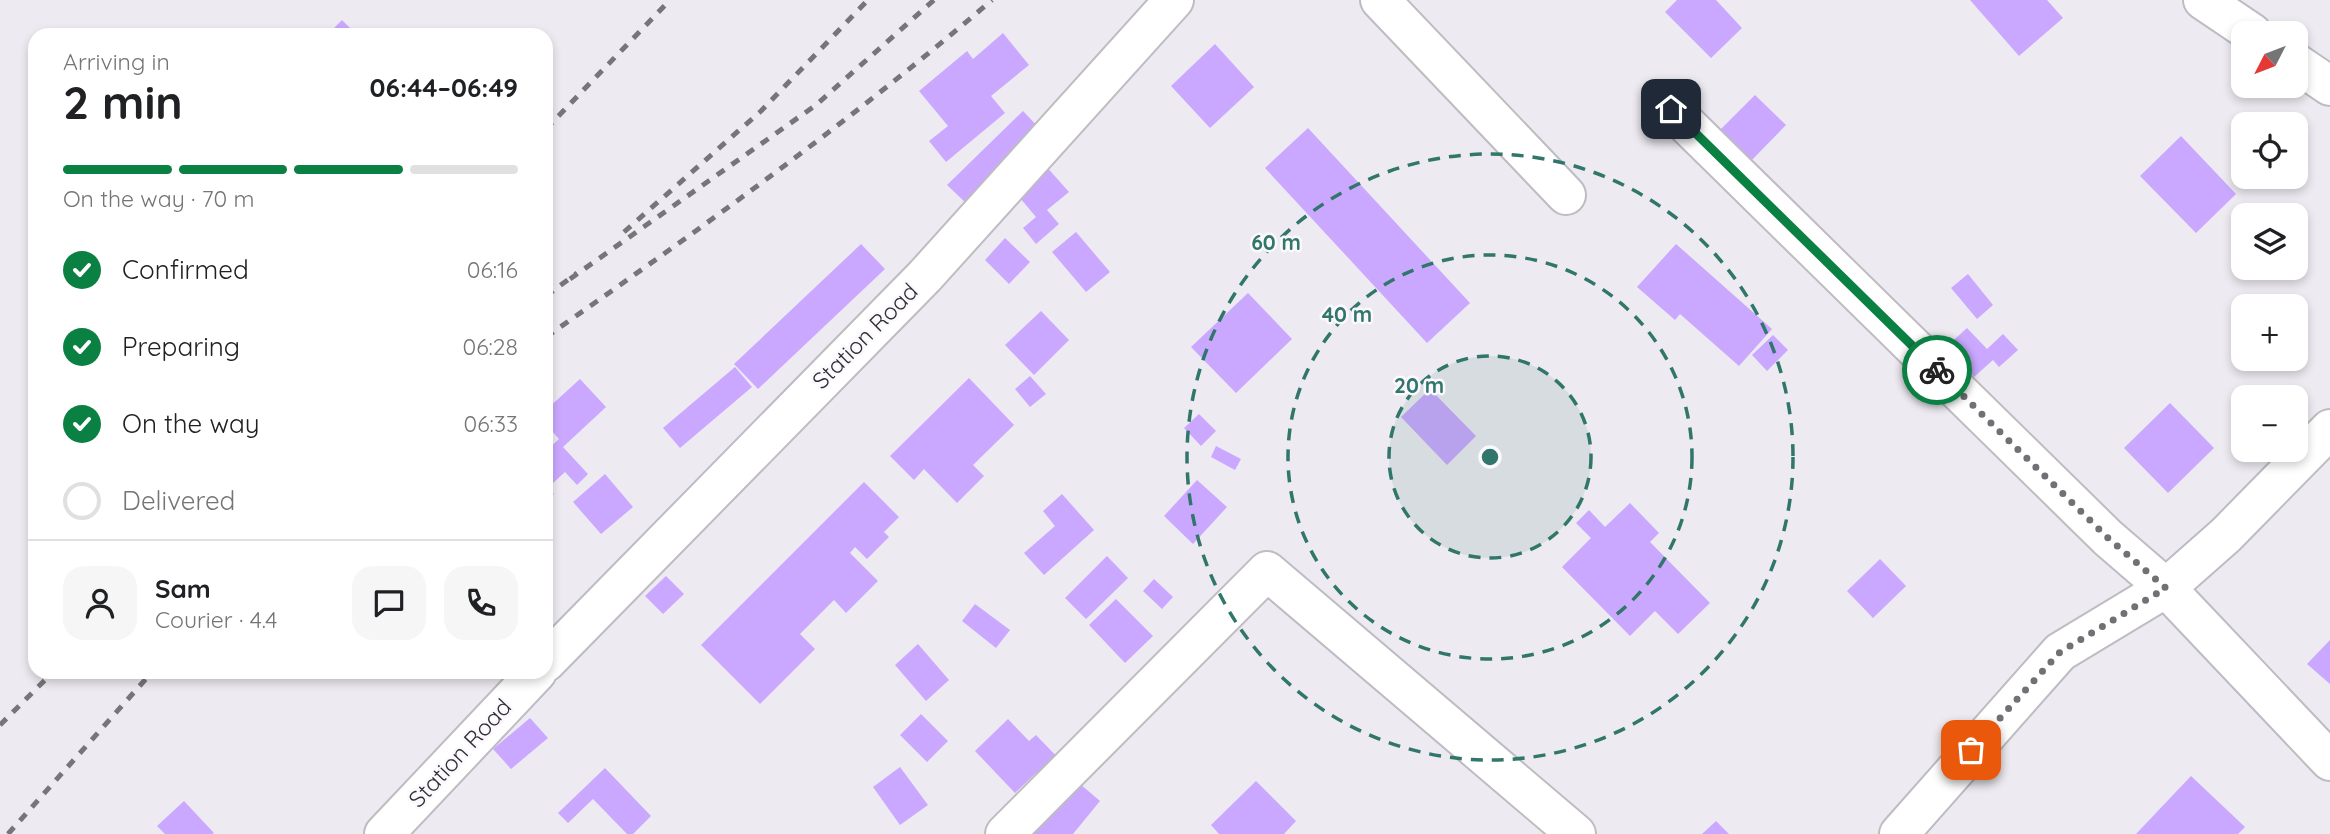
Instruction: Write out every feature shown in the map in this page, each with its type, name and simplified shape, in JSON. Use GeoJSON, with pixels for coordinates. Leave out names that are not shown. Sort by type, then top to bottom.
{"type":"FeatureCollection","features":[{"type":"Feature","properties":{"kind":"street","name":"Station Road"},"geometry":{"type":"LineString","coordinates":[[553,655],[925,276],[1174,0]]}},
{"type":"Feature","properties":{"kind":"street"},"geometry":{"type":"LineString","coordinates":[[1380,0],[1566,195]]}},
{"type":"Feature","properties":{"kind":"street"},"geometry":{"type":"LineString","coordinates":[[2203,0],[2234,21]]}},
{"type":"Feature","properties":{"kind":"street"},"geometry":{"type":"LineString","coordinates":[[2308,71],[2330,86]]}},
{"type":"Feature","properties":{"kind":"street"},"geometry":{"type":"LineString","coordinates":[[1671,109],[2108,538],[2166,588],[2330,761]]}},
{"type":"Feature","properties":{"kind":"street"},"geometry":{"type":"LineString","coordinates":[[1899,834],[2060,652],[2166,588],[2226,535],[2330,429]]}},
{"type":"Feature","properties":{"kind":"street"},"geometry":{"type":"LineString","coordinates":[[1005,834],[1267,571],[1576,834]]}},
{"type":"Feature","properties":{"kind":"street","name":"Station Road"},"geometry":{"type":"LineString","coordinates":[[384,834],[530,679]]}},
{"type":"Feature","properties":{"kind":"building"},"geometry":{"type":"Polygon","coordinates":[[[1677,0],[1716,0],[1742,28],[1711,58],[1665,12],[1677,0]]]}},
{"type":"Feature","properties":{"kind":"building"},"geometry":{"type":"Polygon","coordinates":[[[1970,0],[2047,0],[2063,18],[2019,56],[1970,0]]]}},
{"type":"Feature","properties":{"kind":"building"},"geometry":{"type":"Polygon","coordinates":[[[342,20],[350,28],[334,28],[342,20]]]}},
{"type":"Feature","properties":{"kind":"building"},"geometry":{"type":"Polygon","coordinates":[[[1003,33],[1029,65],[991,96],[1005,113],[946,162],[929,141],[948,126],[919,91],[967,51],[973,59],[1003,33]]]}},
{"type":"Feature","properties":{"kind":"building"},"geometry":{"type":"Polygon","coordinates":[[[1215,44],[1254,87],[1210,128],[1171,86],[1215,44]]]}},
{"type":"Feature","properties":{"kind":"building"},"geometry":{"type":"Polygon","coordinates":[[[1755,95],[1786,125],[1746,166],[1715,135],[1755,95]]]}},
{"type":"Feature","properties":{"kind":"building"},"geometry":{"type":"Polygon","coordinates":[[[1023,111],[1042,131],[968,205],[947,185],[1023,111]]]}},
{"type":"Feature","properties":{"kind":"building"},"geometry":{"type":"Polygon","coordinates":[[[1308,128],[1470,303],[1427,343],[1265,168],[1308,128]]]}},
{"type":"Feature","properties":{"kind":"building"},"geometry":{"type":"Polygon","coordinates":[[[2181,136],[2236,194],[2196,233],[2140,176],[2181,136]]]}},
{"type":"Feature","properties":{"kind":"building"},"geometry":{"type":"Polygon","coordinates":[[[1045,165],[1069,192],[1047,210],[1059,224],[1036,244],[1023,228],[1036,217],[1014,191],[1045,165]]]}},
{"type":"Feature","properties":{"kind":"building"},"geometry":{"type":"Polygon","coordinates":[[[1076,232],[1110,272],[1086,292],[1052,252],[1076,232]]]}},
{"type":"Feature","properties":{"kind":"building"},"geometry":{"type":"Polygon","coordinates":[[[1005,238],[1030,262],[1009,284],[985,260],[1005,238]]]}},
{"type":"Feature","properties":{"kind":"building"},"geometry":{"type":"Polygon","coordinates":[[[861,244],[885,269],[758,389],[734,364],[861,244]]]}},
{"type":"Feature","properties":{"kind":"building"},"geometry":{"type":"Polygon","coordinates":[[[1676,244],[1772,329],[1739,366],[1680,314],[1675,320],[1637,287],[1676,244]]]}},
{"type":"Feature","properties":{"kind":"building"},"geometry":{"type":"Polygon","coordinates":[[[1968,274],[1993,305],[1977,319],[1951,288],[1968,274]]]}},
{"type":"Feature","properties":{"kind":"building"},"geometry":{"type":"Polygon","coordinates":[[[1248,293],[1292,339],[1236,393],[1191,347],[1248,293]]]}},
{"type":"Feature","properties":{"kind":"building"},"geometry":{"type":"Polygon","coordinates":[[[1041,311],[1069,340],[1034,375],[1005,345],[1041,311]]]}},
{"type":"Feature","properties":{"kind":"building"},"geometry":{"type":"Polygon","coordinates":[[[1967,328],[1987,349],[2003,334],[2018,350],[1999,367],[1993,360],[1974,377],[1946,347],[1967,328]]]}},
{"type":"Feature","properties":{"kind":"building"},"geometry":{"type":"Polygon","coordinates":[[[1773,335],[1788,350],[1767,371],[1752,355],[1773,335]]]}},
{"type":"Feature","properties":{"kind":"building"},"geometry":{"type":"Polygon","coordinates":[[[735,367],[752,387],[680,448],[663,428],[735,367]]]}},
{"type":"Feature","properties":{"kind":"building"},"geometry":{"type":"Polygon","coordinates":[[[1030,376],[1046,394],[1030,407],[1015,389],[1030,376]]]}},
{"type":"Feature","properties":{"kind":"building"},"geometry":{"type":"Polygon","coordinates":[[[969,378],[1014,425],[973,465],[984,476],[957,503],[924,469],[914,480],[890,456],[969,378]]]}},
{"type":"Feature","properties":{"kind":"building"},"geometry":{"type":"Polygon","coordinates":[[[580,379],[606,407],[563,447],[588,474],[577,485],[565,472],[553,483],[553,445],[559,439],[553,432],[553,404],[580,379]]]}},
{"type":"Feature","properties":{"kind":"building"},"geometry":{"type":"Polygon","coordinates":[[[1430,389],[1476,436],[1447,465],[1401,417],[1430,389]]]}},
{"type":"Feature","properties":{"kind":"building"},"geometry":{"type":"Polygon","coordinates":[[[2170,403],[2214,448],[2168,493],[2124,448],[2170,403]]]}},
{"type":"Feature","properties":{"kind":"building"},"geometry":{"type":"Polygon","coordinates":[[[1199,414],[1216,431],[1201,446],[1184,428],[1199,414]]]}},
{"type":"Feature","properties":{"kind":"building"},"geometry":{"type":"Polygon","coordinates":[[[1216,446],[1241,459],[1235,470],[1211,457],[1216,446]]]}},
{"type":"Feature","properties":{"kind":"building"},"geometry":{"type":"Polygon","coordinates":[[[605,474],[633,507],[601,534],[573,502],[605,474]]]}},
{"type":"Feature","properties":{"kind":"building"},"geometry":{"type":"Polygon","coordinates":[[[1197,480],[1227,507],[1193,544],[1164,516],[1197,480]]]}},
{"type":"Feature","properties":{"kind":"building"},"geometry":{"type":"Polygon","coordinates":[[[864,482],[899,517],[884,532],[889,537],[867,559],[855,547],[850,553],[878,581],[846,613],[834,600],[800,634],[815,649],[760,704],[701,645],[864,482]]]}},
{"type":"Feature","properties":{"kind":"building"},"geometry":{"type":"Polygon","coordinates":[[[1062,494],[1094,530],[1044,575],[1024,553],[1055,526],[1043,511],[1062,494]]]}},
{"type":"Feature","properties":{"kind":"building"},"geometry":{"type":"Polygon","coordinates":[[[1630,503],[1659,533],[1650,542],[1710,603],[1678,634],[1655,611],[1630,636],[1562,567],[1591,538],[1576,523],[1589,510],[1605,527],[1630,503]]]}},
{"type":"Feature","properties":{"kind":"building"},"geometry":{"type":"Polygon","coordinates":[[[1107,556],[1128,578],[1086,619],[1065,598],[1107,556]]]}},
{"type":"Feature","properties":{"kind":"building"},"geometry":{"type":"Polygon","coordinates":[[[1880,559],[1906,586],[1873,618],[1847,591],[1880,559]]]}},
{"type":"Feature","properties":{"kind":"building"},"geometry":{"type":"Polygon","coordinates":[[[666,576],[684,594],[663,614],[645,596],[666,576]]]}},
{"type":"Feature","properties":{"kind":"building"},"geometry":{"type":"Polygon","coordinates":[[[1154,579],[1173,597],[1162,609],[1143,591],[1154,579]]]}},
{"type":"Feature","properties":{"kind":"building"},"geometry":{"type":"Polygon","coordinates":[[[1116,599],[1153,636],[1125,663],[1089,625],[1116,599]]]}},
{"type":"Feature","properties":{"kind":"building"},"geometry":{"type":"Polygon","coordinates":[[[975,604],[1010,630],[996,648],[962,621],[975,604]]]}},
{"type":"Feature","properties":{"kind":"building"},"geometry":{"type":"Polygon","coordinates":[[[2330,640],[2330,684],[2307,664],[2330,640]]]}},
{"type":"Feature","properties":{"kind":"building"},"geometry":{"type":"Polygon","coordinates":[[[918,644],[949,680],[926,701],[895,665],[918,644]]]}},
{"type":"Feature","properties":{"kind":"building"},"geometry":{"type":"Polygon","coordinates":[[[921,714],[948,741],[927,762],[900,735],[921,714]]]}},
{"type":"Feature","properties":{"kind":"building"},"geometry":{"type":"Polygon","coordinates":[[[530,718],[548,738],[511,769],[493,749],[530,718]]]}},
{"type":"Feature","properties":{"kind":"building"},"geometry":{"type":"Polygon","coordinates":[[[1008,719],[1029,741],[1036,735],[1065,765],[1046,784],[1036,773],[1015,793],[975,751],[1008,719]]]}},
{"type":"Feature","properties":{"kind":"building"},"geometry":{"type":"Polygon","coordinates":[[[900,767],[928,805],[900,825],[873,787],[900,767]]]}},
{"type":"Feature","properties":{"kind":"building"},"geometry":{"type":"Polygon","coordinates":[[[605,768],[651,816],[633,834],[627,834],[593,799],[568,823],[558,813],[605,768]]]}},
{"type":"Feature","properties":{"kind":"building"},"geometry":{"type":"Polygon","coordinates":[[[2191,776],[2245,827],[2238,834],[2136,834],[2191,776]]]}},
{"type":"Feature","properties":{"kind":"building"},"geometry":{"type":"Polygon","coordinates":[[[1073,778],[1100,801],[1073,834],[1027,834],[1073,778]]]}},
{"type":"Feature","properties":{"kind":"building"},"geometry":{"type":"Polygon","coordinates":[[[1256,781],[1296,821],[1284,834],[1219,834],[1211,825],[1256,781]]]}},
{"type":"Feature","properties":{"kind":"building"},"geometry":{"type":"Polygon","coordinates":[[[184,801],[214,833],[165,834],[157,826],[184,801]]]}},
{"type":"Feature","properties":{"kind":"building"},"geometry":{"type":"Polygon","coordinates":[[[1716,821],[1729,834],[1702,834],[1716,821]]]}},
{"type":"Feature","properties":{"kind":"railway"},"geometry":{"type":"LineString","coordinates":[[553,122],[670,0]]}},
{"type":"Feature","properties":{"kind":"railway"},"geometry":{"type":"LineString","coordinates":[[624,232],[761,111],[868,0]]}},
{"type":"Feature","properties":{"kind":"railway"},"geometry":{"type":"LineString","coordinates":[[570,279],[816,105],[934,0]]}},
{"type":"Feature","properties":{"kind":"railway"},"geometry":{"type":"LineString","coordinates":[[553,332],[773,174],[884,89],[992,0]]}},
{"type":"Feature","properties":{"kind":"railway"},"geometry":{"type":"LineString","coordinates":[[553,291],[577,273]]}},
{"type":"Feature","properties":{"kind":"railway"},"geometry":{"type":"LineString","coordinates":[[0,725],[46,679]]}},
{"type":"Feature","properties":{"kind":"railway"},"geometry":{"type":"LineString","coordinates":[[8,834],[146,679]]}},
{"type":"Feature","properties":{"kind":"way so far"},"geometry":{"type":"LineString","coordinates":[[1937,370],[2108,538],[2166,588],[2060,652],[1971,750]]}},
{"type":"Feature","properties":{"kind":"route"},"geometry":{"type":"LineString","coordinates":[[1671,109],[1937,370]]}}]}
